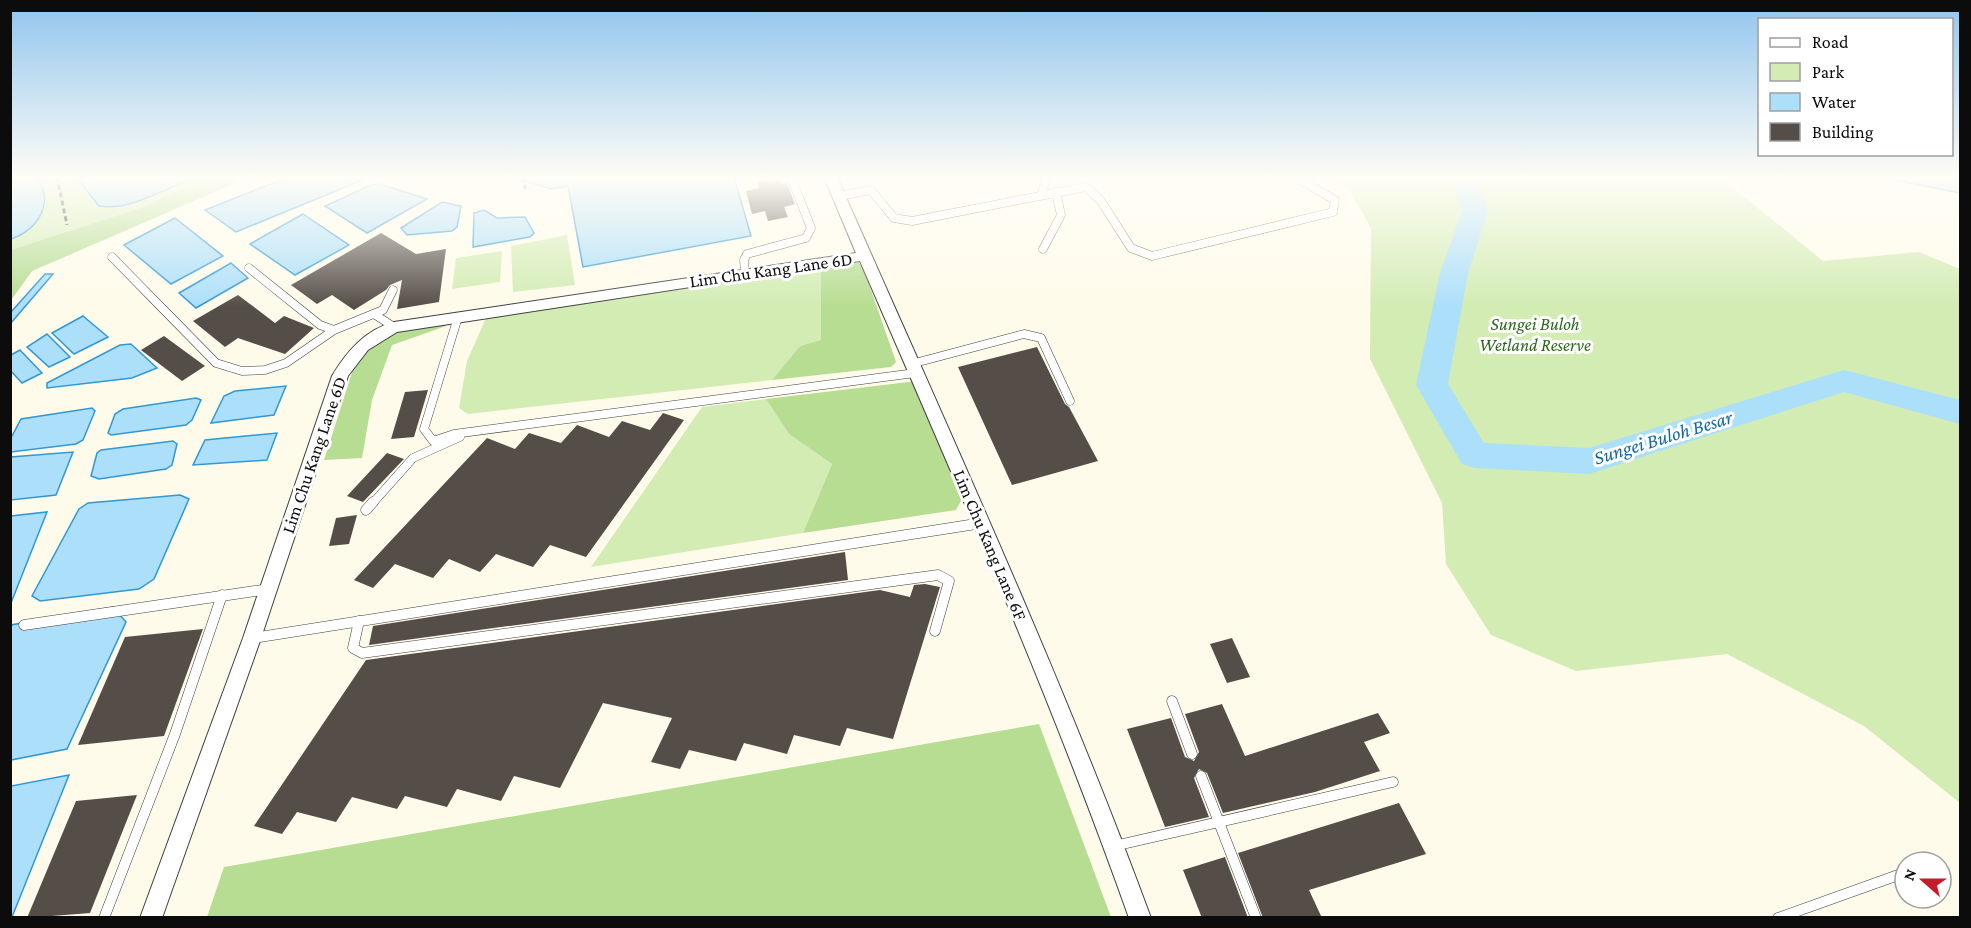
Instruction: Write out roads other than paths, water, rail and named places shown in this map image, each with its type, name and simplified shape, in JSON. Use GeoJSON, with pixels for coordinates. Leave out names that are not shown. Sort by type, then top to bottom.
{"type":"FeatureCollection","features":[{"type":"Feature","properties":{"kind":"street","name":"Lim Chu Kang Lane 6F"},"geometry":{"type":"LineString","coordinates":[[849,220],[982,523],[1114,846],[1140,918]]}},
{"type":"Feature","properties":{"kind":"street","name":"Lim Chu Kang Lane 6D"},"geometry":{"type":"LineString","coordinates":[[151,918],[252,638],[340,376],[350,358],[365,342],[394,327],[865,256]]}},
{"type":"Feature","properties":{"kind":"lane"},"geometry":{"type":"LineString","coordinates":[[745,274],[744,260],[747,254],[806,237],[811,228],[808,220]]}},
{"type":"Feature","properties":{"kind":"lane"},"geometry":{"type":"LineString","coordinates":[[1043,249],[1057,220]]}},
{"type":"Feature","properties":{"kind":"lane"},"geometry":{"type":"LineString","coordinates":[[1113,220],[1131,248],[1152,256],[1299,220]]}},
{"type":"Feature","properties":{"kind":"lane"},"geometry":{"type":"LineString","coordinates":[[112,256],[216,363],[242,371],[266,370],[286,363],[334,330],[383,310],[393,290]]}},
{"type":"Feature","properties":{"kind":"lane"},"geometry":{"type":"LineString","coordinates":[[249,268],[320,325],[334,330]]}},
{"type":"Feature","properties":{"kind":"lane"},"geometry":{"type":"LineString","coordinates":[[374,314],[394,327]]}},
{"type":"Feature","properties":{"kind":"lane"},"geometry":{"type":"LineString","coordinates":[[458,317],[424,429],[433,441],[454,434],[913,369],[1023,334],[1033,334],[1041,338],[1070,401]]}},
{"type":"Feature","properties":{"kind":"lane"},"geometry":{"type":"LineString","coordinates":[[366,510],[413,458],[469,433]]}},
{"type":"Feature","properties":{"kind":"lane"},"geometry":{"type":"LineString","coordinates":[[252,638],[982,523]]}},
{"type":"Feature","properties":{"kind":"lane"},"geometry":{"type":"LineString","coordinates":[[359,621],[353,648],[362,653],[916,576],[938,575],[950,581],[935,631]]}},
{"type":"Feature","properties":{"kind":"lane"},"geometry":{"type":"LineString","coordinates":[[24,625],[269,589]]}},
{"type":"Feature","properties":{"kind":"lane"},"geometry":{"type":"LineString","coordinates":[[104,918],[175,734],[222,595]]}},
{"type":"Feature","properties":{"kind":"lane"},"geometry":{"type":"LineString","coordinates":[[1172,701],[1192,754]]}},
{"type":"Feature","properties":{"kind":"lane"},"geometry":{"type":"LineString","coordinates":[[1201,776],[1256,918]]}},
{"type":"Feature","properties":{"kind":"lane"},"geometry":{"type":"LineString","coordinates":[[1114,846],[1393,782]]}},
{"type":"Feature","properties":{"kind":"lane"},"geometry":{"type":"LineString","coordinates":[[1778,918],[1893,877]]}},
{"type":"Feature","properties":{"kind":"water"},"geometry":{"type":"Polygon","coordinates":[[[11,220],[37,220],[29,229],[11,239],[11,220]]]}},
{"type":"Feature","properties":{"kind":"water"},"geometry":{"type":"Polygon","coordinates":[[[171,220],[178,220],[223,256],[171,284],[124,245],[171,220]]]}},
{"type":"Feature","properties":{"kind":"water"},"geometry":{"type":"Polygon","coordinates":[[[220,220],[264,220],[236,232],[220,220]]]}},
{"type":"Feature","properties":{"kind":"water"},"geometry":{"type":"Polygon","coordinates":[[[292,220],[312,220],[349,245],[295,275],[250,244],[292,220]]]}},
{"type":"Feature","properties":{"kind":"water"},"geometry":{"type":"Polygon","coordinates":[[[347,220],[389,220],[367,233],[347,220]]]}},
{"type":"Feature","properties":{"kind":"water"},"geometry":{"type":"Polygon","coordinates":[[[413,220],[458,220],[457,227],[452,231],[407,235],[401,228],[413,220]]]}},
{"type":"Feature","properties":{"kind":"water"},"geometry":{"type":"Polygon","coordinates":[[[474,220],[527,220],[534,233],[530,237],[473,247],[474,220]]]}},
{"type":"Feature","properties":{"kind":"water"},"geometry":{"type":"Polygon","coordinates":[[[574,220],[746,220],[751,236],[583,267],[574,220]]]}},
{"type":"Feature","properties":{"kind":"water"},"geometry":{"type":"Polygon","coordinates":[[[231,263],[248,278],[196,308],[179,293],[231,263]]]}},
{"type":"Feature","properties":{"kind":"water"},"geometry":{"type":"Polygon","coordinates":[[[45,274],[53,274],[11,323],[11,312],[45,274]]]}},
{"type":"Feature","properties":{"kind":"water"},"geometry":{"type":"Polygon","coordinates":[[[83,316],[108,337],[74,354],[52,333],[83,316]]]}},
{"type":"Feature","properties":{"kind":"water"},"geometry":{"type":"Polygon","coordinates":[[[47,334],[70,357],[49,367],[27,347],[47,334]]]}},
{"type":"Feature","properties":{"kind":"water"},"geometry":{"type":"Polygon","coordinates":[[[131,344],[157,368],[132,378],[47,388],[47,383],[120,345],[131,344]]]}},
{"type":"Feature","properties":{"kind":"water"},"geometry":{"type":"Polygon","coordinates":[[[20,350],[42,373],[22,383],[10,370],[11,355],[20,350]]]}},
{"type":"Feature","properties":{"kind":"water"},"geometry":{"type":"Polygon","coordinates":[[[286,386],[274,415],[211,423],[224,396],[235,391],[286,386]]]}},
{"type":"Feature","properties":{"kind":"water"},"geometry":{"type":"Polygon","coordinates":[[[196,398],[201,400],[192,420],[186,425],[111,435],[108,433],[115,414],[123,409],[196,398]]]}},
{"type":"Feature","properties":{"kind":"water"},"geometry":{"type":"Polygon","coordinates":[[[92,408],[95,411],[83,440],[76,444],[11,452],[11,438],[21,419],[92,408]]]}},
{"type":"Feature","properties":{"kind":"water"},"geometry":{"type":"Polygon","coordinates":[[[277,433],[267,460],[193,465],[205,440],[277,433]]]}},
{"type":"Feature","properties":{"kind":"water"},"geometry":{"type":"Polygon","coordinates":[[[173,441],[177,444],[172,465],[166,469],[99,479],[91,476],[97,453],[101,450],[173,441]]]}},
{"type":"Feature","properties":{"kind":"water"},"geometry":{"type":"Polygon","coordinates":[[[73,452],[56,495],[11,500],[11,457],[73,452]]]}},
{"type":"Feature","properties":{"kind":"water"},"geometry":{"type":"Polygon","coordinates":[[[180,495],[189,499],[154,579],[139,589],[40,601],[32,596],[79,509],[88,503],[180,495]]]}},
{"type":"Feature","properties":{"kind":"water"},"geometry":{"type":"Polygon","coordinates":[[[47,512],[11,603],[11,516],[47,512]]]}},
{"type":"Feature","properties":{"kind":"water"},"geometry":{"type":"Polygon","coordinates":[[[113,607],[126,622],[67,749],[11,760],[11,625],[113,607]]]}},
{"type":"Feature","properties":{"kind":"water"},"geometry":{"type":"Polygon","coordinates":[[[69,775],[12,917],[11,917],[11,786],[69,775]]]}},
{"type":"Feature","properties":{"kind":"waterway","name":"Sungei Buloh Besar"},"geometry":{"type":"LineString","coordinates":[[1472,220],[1454,273],[1432,385],[1474,455],[1589,461],[1844,381],[1960,412]]}},
{"type":"Feature","properties":{"kind":"park label","name":"Sungei Buloh Wetland Reserve"},"geometry":{"type":"Point","coordinates":[1535,334]}}]}
